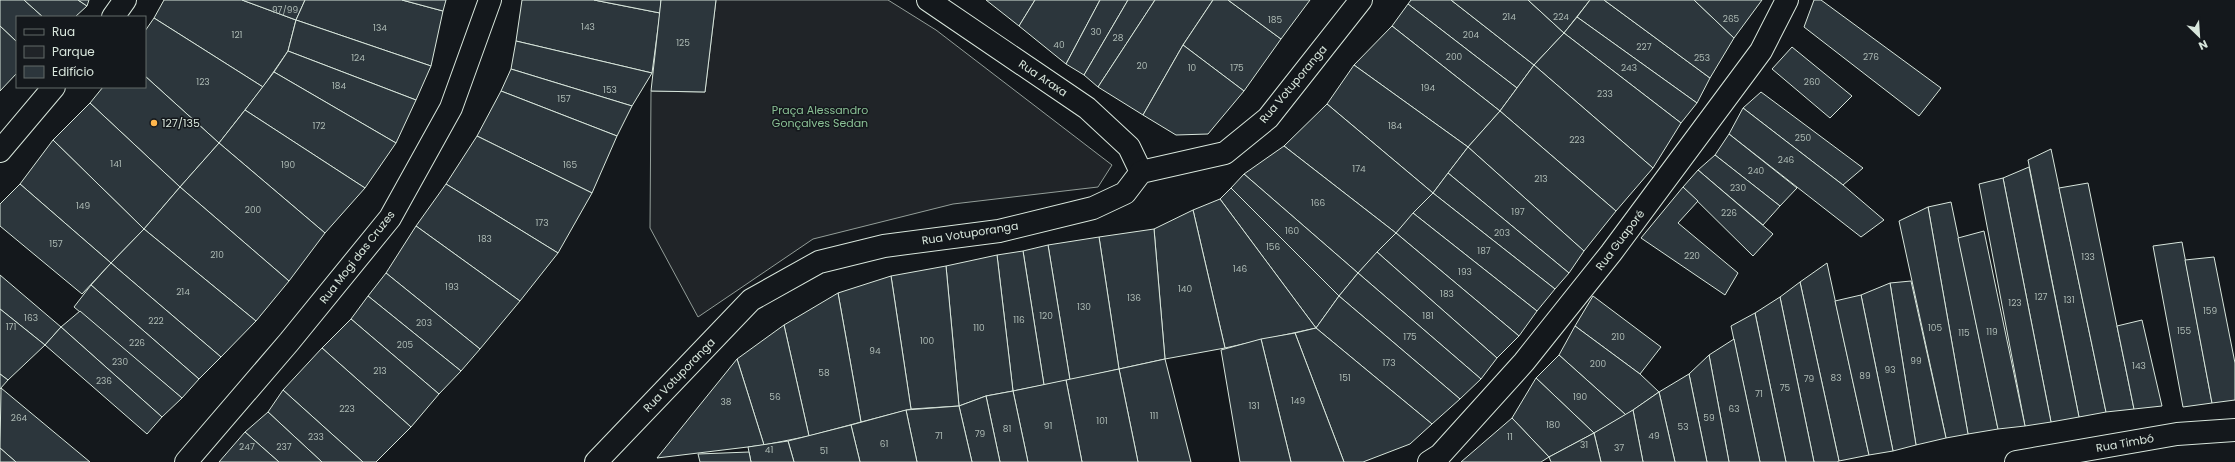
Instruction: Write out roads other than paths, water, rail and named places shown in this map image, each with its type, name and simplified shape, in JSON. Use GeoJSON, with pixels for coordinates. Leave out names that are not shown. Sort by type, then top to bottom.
{"type":"FeatureCollection","features":[{"type":"Feature","properties":{"kind":"street"},"geometry":{"type":"LineString","coordinates":[[114,16],[125,0]]}},
{"type":"Feature","properties":{"kind":"street","name":"Rua Mogi das Cruzes"},"geometry":{"type":"LineString","coordinates":[[186,462],[294,336],[390,218],[451,108],[490,0]]}},
{"type":"Feature","properties":{"kind":"street","name":"Rua Araxa"},"geometry":{"type":"LineString","coordinates":[[928,0],[1087,108],[1129,147],[1142,172]]}},
{"type":"Feature","properties":{"kind":"street","name":"Rua Votuporanga"},"geometry":{"type":"LineString","coordinates":[[596,462],[751,300],[819,262],[884,246],[999,231],[1093,208],[1125,193],[1142,172],[1226,154],[1268,118],[1361,0]]}},
{"type":"Feature","properties":{"kind":"street","name":"Rua Guaporé"},"geometry":{"type":"LineString","coordinates":[[1429,462],[1440,455],[1524,362],[1611,253],[1761,51],[1787,0]]}},
{"type":"Feature","properties":{"kind":"street"},"geometry":{"type":"LineString","coordinates":[[0,151],[53,88]]}},
{"type":"Feature","properties":{"kind":"street","name":"Rua Timbó"},"geometry":{"type":"LineString","coordinates":[[2016,462],[2177,434],[2235,430]]}},
{"type":"Feature","properties":{"kind":"place","name":"127/135"},"geometry":{"type":"Point","coordinates":[154,123]}},
{"type":"Feature","properties":{"kind":"park label","name":"Praça Alessandro Gonçalves Sedan"},"geometry":{"type":"Point","coordinates":[820,116]}}]}
